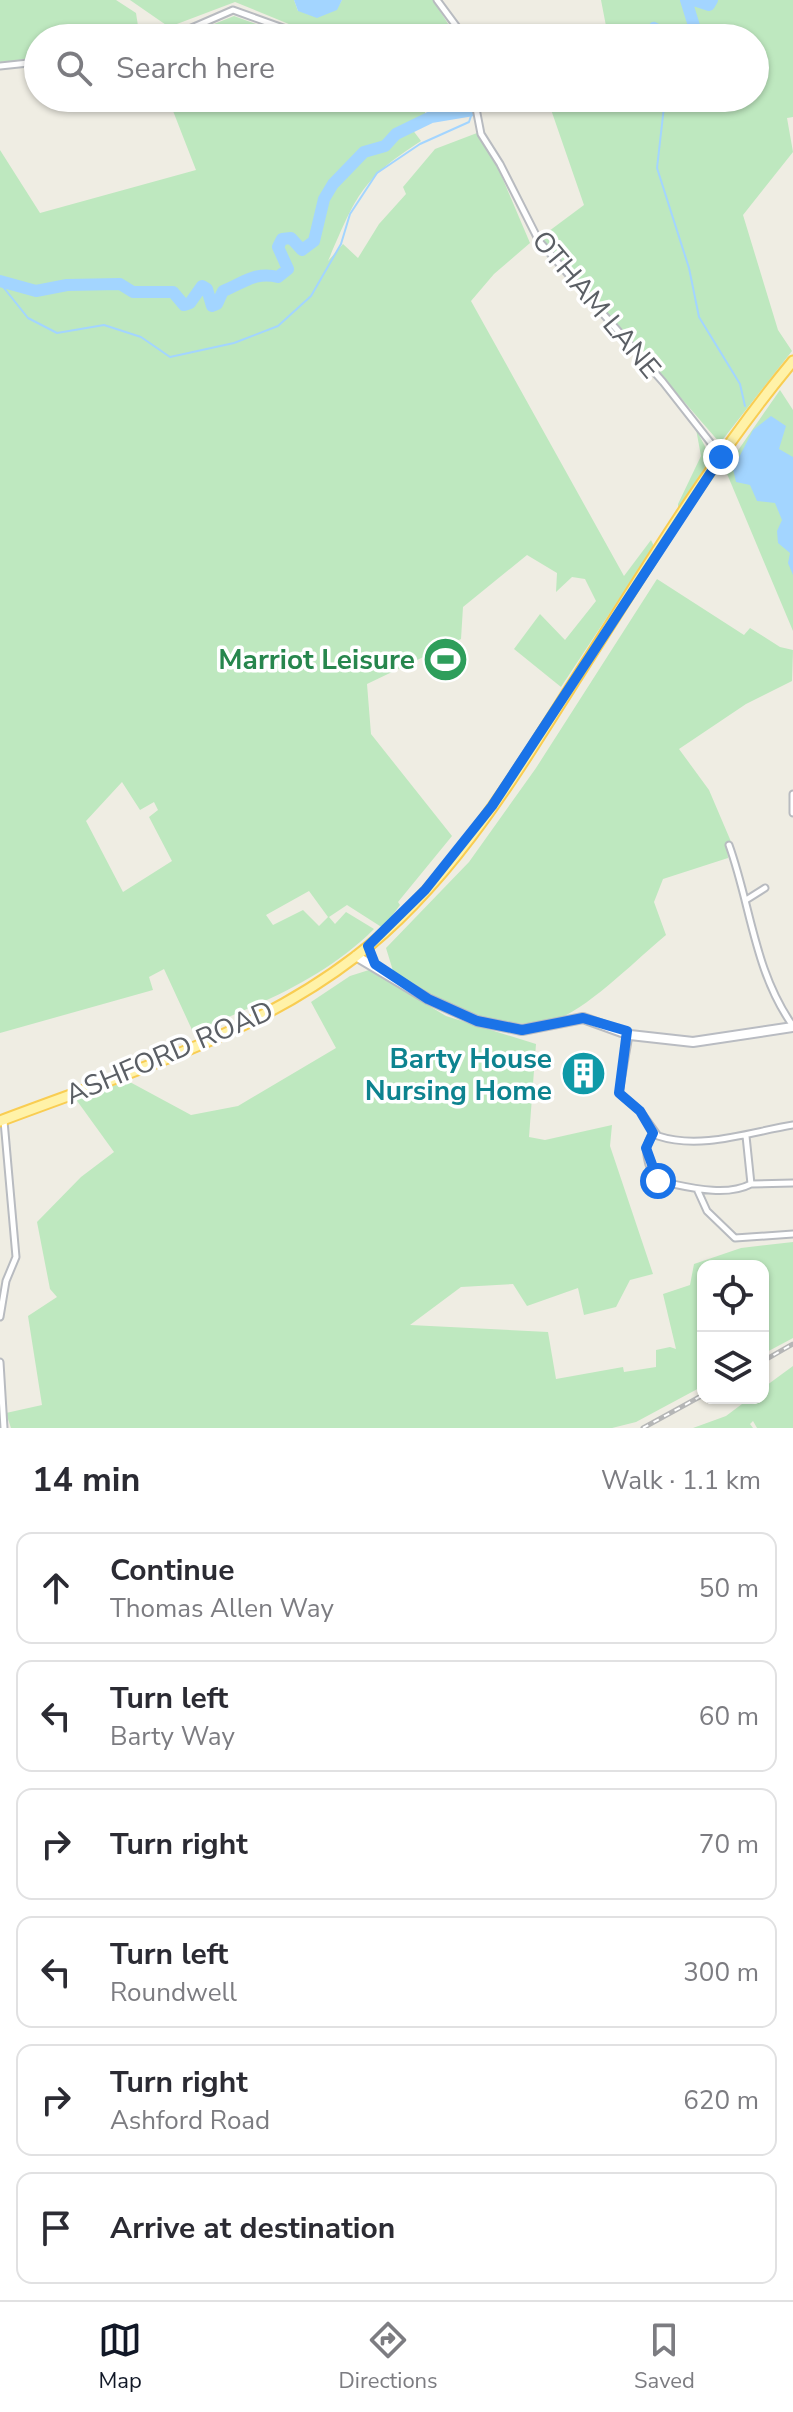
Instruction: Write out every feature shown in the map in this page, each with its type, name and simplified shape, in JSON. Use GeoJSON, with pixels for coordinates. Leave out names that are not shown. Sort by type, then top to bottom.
{"type":"FeatureCollection","features":[{"type":"Feature","properties":{"kind":"main road","name":"ASHFORD ROAD"},"geometry":{"type":"LineString","coordinates":[[2,1120],[226,1033],[292,999],[368,946],[425,890],[492,806],[721,457],[793,361]]}},
{"type":"Feature","properties":{"kind":"street"},"geometry":{"type":"LineString","coordinates":[[437,0],[455,24]]}},
{"type":"Feature","properties":{"kind":"street"},"geometry":{"type":"LineString","coordinates":[[201,24],[233,10],[272,24]]}},
{"type":"Feature","properties":{"kind":"street"},"geometry":{"type":"LineString","coordinates":[[0,66],[24,63]]}},
{"type":"Feature","properties":{"kind":"street","name":"OTHAM LANE"},"geometry":{"type":"LineString","coordinates":[[476,112],[481,134],[500,164],[539,241],[663,382],[721,457]]}},
{"type":"Feature","properties":{"kind":"street"},"geometry":{"type":"LineString","coordinates":[[793,794],[793,813]]}},
{"type":"Feature","properties":{"kind":"street"},"geometry":{"type":"LineString","coordinates":[[356,956],[375,964],[428,999],[477,1021],[522,1030],[583,1018],[630,1035],[693,1042],[793,1027],[769,986],[729,845]]}},
{"type":"Feature","properties":{"kind":"street"},"geometry":{"type":"LineString","coordinates":[[746,900],[765,888]]}},
{"type":"Feature","properties":{"kind":"street"},"geometry":{"type":"LineString","coordinates":[[368,946],[375,964]]}},
{"type":"Feature","properties":{"kind":"street"},"geometry":{"type":"LineString","coordinates":[[630,1035],[621,1067],[619,1093],[640,1111],[653,1133],[676,1140],[746,1136],[793,1125]]}},
{"type":"Feature","properties":{"kind":"street"},"geometry":{"type":"LineString","coordinates":[[0,1317],[6,1281],[16,1257],[2,1120]]}},
{"type":"Feature","properties":{"kind":"street"},"geometry":{"type":"LineString","coordinates":[[653,1133],[646,1148],[655,1177],[697,1189],[793,1183]]}},
{"type":"Feature","properties":{"kind":"street"},"geometry":{"type":"LineString","coordinates":[[746,1136],[751,1184]]}},
{"type":"Feature","properties":{"kind":"street"},"geometry":{"type":"LineString","coordinates":[[697,1189],[707,1211],[735,1238],[793,1234]]}},
{"type":"Feature","properties":{"kind":"street"},"geometry":{"type":"LineString","coordinates":[[0,1362],[4,1428]]}},
{"type":"Feature","properties":{"kind":"green space"},"geometry":{"type":"Polygon","coordinates":[[[0,0],[116,0],[136,13],[138,24],[24,24],[24,60],[0,62],[0,0]]]}},
{"type":"Feature","properties":{"kind":"green space"},"geometry":{"type":"Polygon","coordinates":[[[130,0],[294,0],[298,11],[336,10],[342,0],[433,0],[448,24],[289,24],[235,2],[177,24],[165,24],[130,0]]]}},
{"type":"Feature","properties":{"kind":"green space"},"geometry":{"type":"Polygon","coordinates":[[[601,0],[793,0],[793,117],[787,118],[793,152],[743,215],[778,330],[792,351],[720,443],[541,237],[584,205],[552,112],[769,112],[769,24],[606,24],[601,0]]]}},
{"type":"Feature","properties":{"kind":"green space"},"geometry":{"type":"Polygon","coordinates":[[[234,16],[256,24],[214,24],[234,16]]]}},
{"type":"Feature","properties":{"kind":"green space"},"geometry":{"type":"Polygon","coordinates":[[[173,112],[425,112],[425,118],[409,125],[421,141],[372,179],[354,205],[328,261],[343,244],[358,258],[379,224],[406,194],[403,187],[435,149],[477,133],[496,163],[530,243],[494,274],[471,301],[624,576],[651,540],[654,546],[561,687],[514,649],[540,614],[565,640],[596,601],[585,579],[572,577],[556,592],[557,573],[527,555],[463,607],[461,639],[367,684],[371,734],[452,836],[398,902],[400,905],[383,928],[347,905],[329,917],[335,924],[346,912],[374,929],[354,947],[288,990],[193,1032],[164,969],[149,977],[153,990],[0,1033],[0,150],[40,213],[196,170],[173,112]],[[122,782],[86,821],[123,892],[172,861],[149,817],[158,810],[154,802],[140,810],[122,782]],[[309,891],[266,915],[273,925],[303,910],[319,926],[328,917],[309,891]]]}},
{"type":"Feature","properties":{"kind":"green space"},"geometry":{"type":"Polygon","coordinates":[[[780,390],[793,410],[793,631],[725,469],[780,390]]]}},
{"type":"Feature","properties":{"kind":"green space"},"geometry":{"type":"Polygon","coordinates":[[[696,429],[711,458],[678,510],[701,456],[696,429]]]}},
{"type":"Feature","properties":{"kind":"green space"},"geometry":{"type":"Polygon","coordinates":[[[657,579],[744,635],[750,628],[780,647],[793,650],[792,681],[746,704],[679,749],[709,790],[732,844],[727,846],[728,858],[663,879],[654,902],[666,935],[596,995],[554,1020],[512,1023],[491,1019],[450,1005],[394,974],[386,948],[469,862],[536,768],[657,579]]]}},
{"type":"Feature","properties":{"kind":"green space"},"geometry":{"type":"Polygon","coordinates":[[[369,970],[446,1016],[536,1044],[529,1137],[545,1140],[612,1125],[610,1146],[653,1274],[630,1280],[616,1307],[584,1315],[578,1288],[527,1306],[513,1284],[461,1287],[410,1325],[548,1332],[556,1379],[623,1367],[624,1372],[656,1367],[656,1350],[676,1349],[663,1294],[690,1285],[694,1264],[697,1263],[697,1389],[636,1422],[612,1428],[11,1428],[6,1413],[42,1405],[28,1316],[57,1297],[50,1289],[37,1222],[81,1177],[114,1152],[75,1098],[128,1081],[191,1115],[238,1106],[336,1048],[311,1002],[350,976],[369,970]]]}},
{"type":"Feature","properties":{"kind":"green space"},"geometry":{"type":"Polygon","coordinates":[[[793,1242],[793,1338],[769,1351],[769,1260],[706,1260],[741,1248],[793,1242]]]}},
{"type":"Feature","properties":{"kind":"green space"},"geometry":{"type":"Polygon","coordinates":[[[793,1366],[793,1428],[757,1428],[753,1421],[750,1424],[753,1428],[693,1428],[726,1416],[742,1404],[769,1404],[769,1384],[793,1366]]]}},
{"type":"Feature","properties":{"kind":"water"},"geometry":{"type":"Polygon","coordinates":[[[294,0],[342,0],[337,10],[317,18],[298,11],[294,0]]]}},
{"type":"Feature","properties":{"kind":"water"},"geometry":{"type":"Polygon","coordinates":[[[771,416],[786,426],[779,449],[793,457],[793,575],[788,563],[790,553],[778,543],[777,531],[782,520],[775,503],[757,501],[750,485],[736,482],[733,469],[753,430],[771,416]]]}},
{"type":"Feature","properties":{"kind":"waterway"},"geometry":{"type":"LineString","coordinates":[[686,0],[693,24]]}},
{"type":"Feature","properties":{"kind":"waterway"},"geometry":{"type":"LineString","coordinates":[[694,0],[709,5],[712,0]]}},
{"type":"Feature","properties":{"kind":"waterway"},"geometry":{"type":"LineString","coordinates":[[0,281],[36,291],[67,285],[120,284],[133,292],[173,292],[184,305],[190,303],[202,286],[207,289],[212,306],[217,304],[223,291],[243,281],[263,276],[278,277],[288,269],[278,247],[282,239],[291,238],[302,250],[314,241],[324,199],[333,184],[364,152],[385,146],[396,134],[431,117],[461,112]]}},
{"type":"Feature","properties":{"kind":"waterway"},"geometry":{"type":"LineString","coordinates":[[0,283],[28,318],[57,333],[104,325],[141,337],[170,357],[234,343],[278,326],[311,296],[341,244],[350,214],[377,173],[420,144],[469,122],[472,112]]}},
{"type":"Feature","properties":{"kind":"waterway"},"geometry":{"type":"LineString","coordinates":[[663,112],[657,168],[689,268],[699,317],[740,384],[745,406]]}},
{"type":"Feature","properties":{"kind":"railway"},"geometry":{"type":"LineString","coordinates":[[769,1358],[793,1344]]}},
{"type":"Feature","properties":{"kind":"railway"},"geometry":{"type":"LineString","coordinates":[[643,1428],[697,1398]]}},
{"type":"Feature","properties":{"kind":"place","name":"Marriot Leisure"},"geometry":{"type":"Point","coordinates":[446,659]}},
{"type":"Feature","properties":{"kind":"place","name":"Barty House Nursing Home"},"geometry":{"type":"Point","coordinates":[583,1074]}},
{"type":"Feature","properties":{"kind":"route"},"geometry":{"type":"LineString","coordinates":[[658,1181],[646,1148],[653,1133],[640,1111],[619,1093],[621,1067],[630,1035],[627,1031],[583,1018],[522,1030],[477,1021],[428,999],[375,964],[368,946],[401,916],[442,871],[492,806],[721,457]]}}]}
